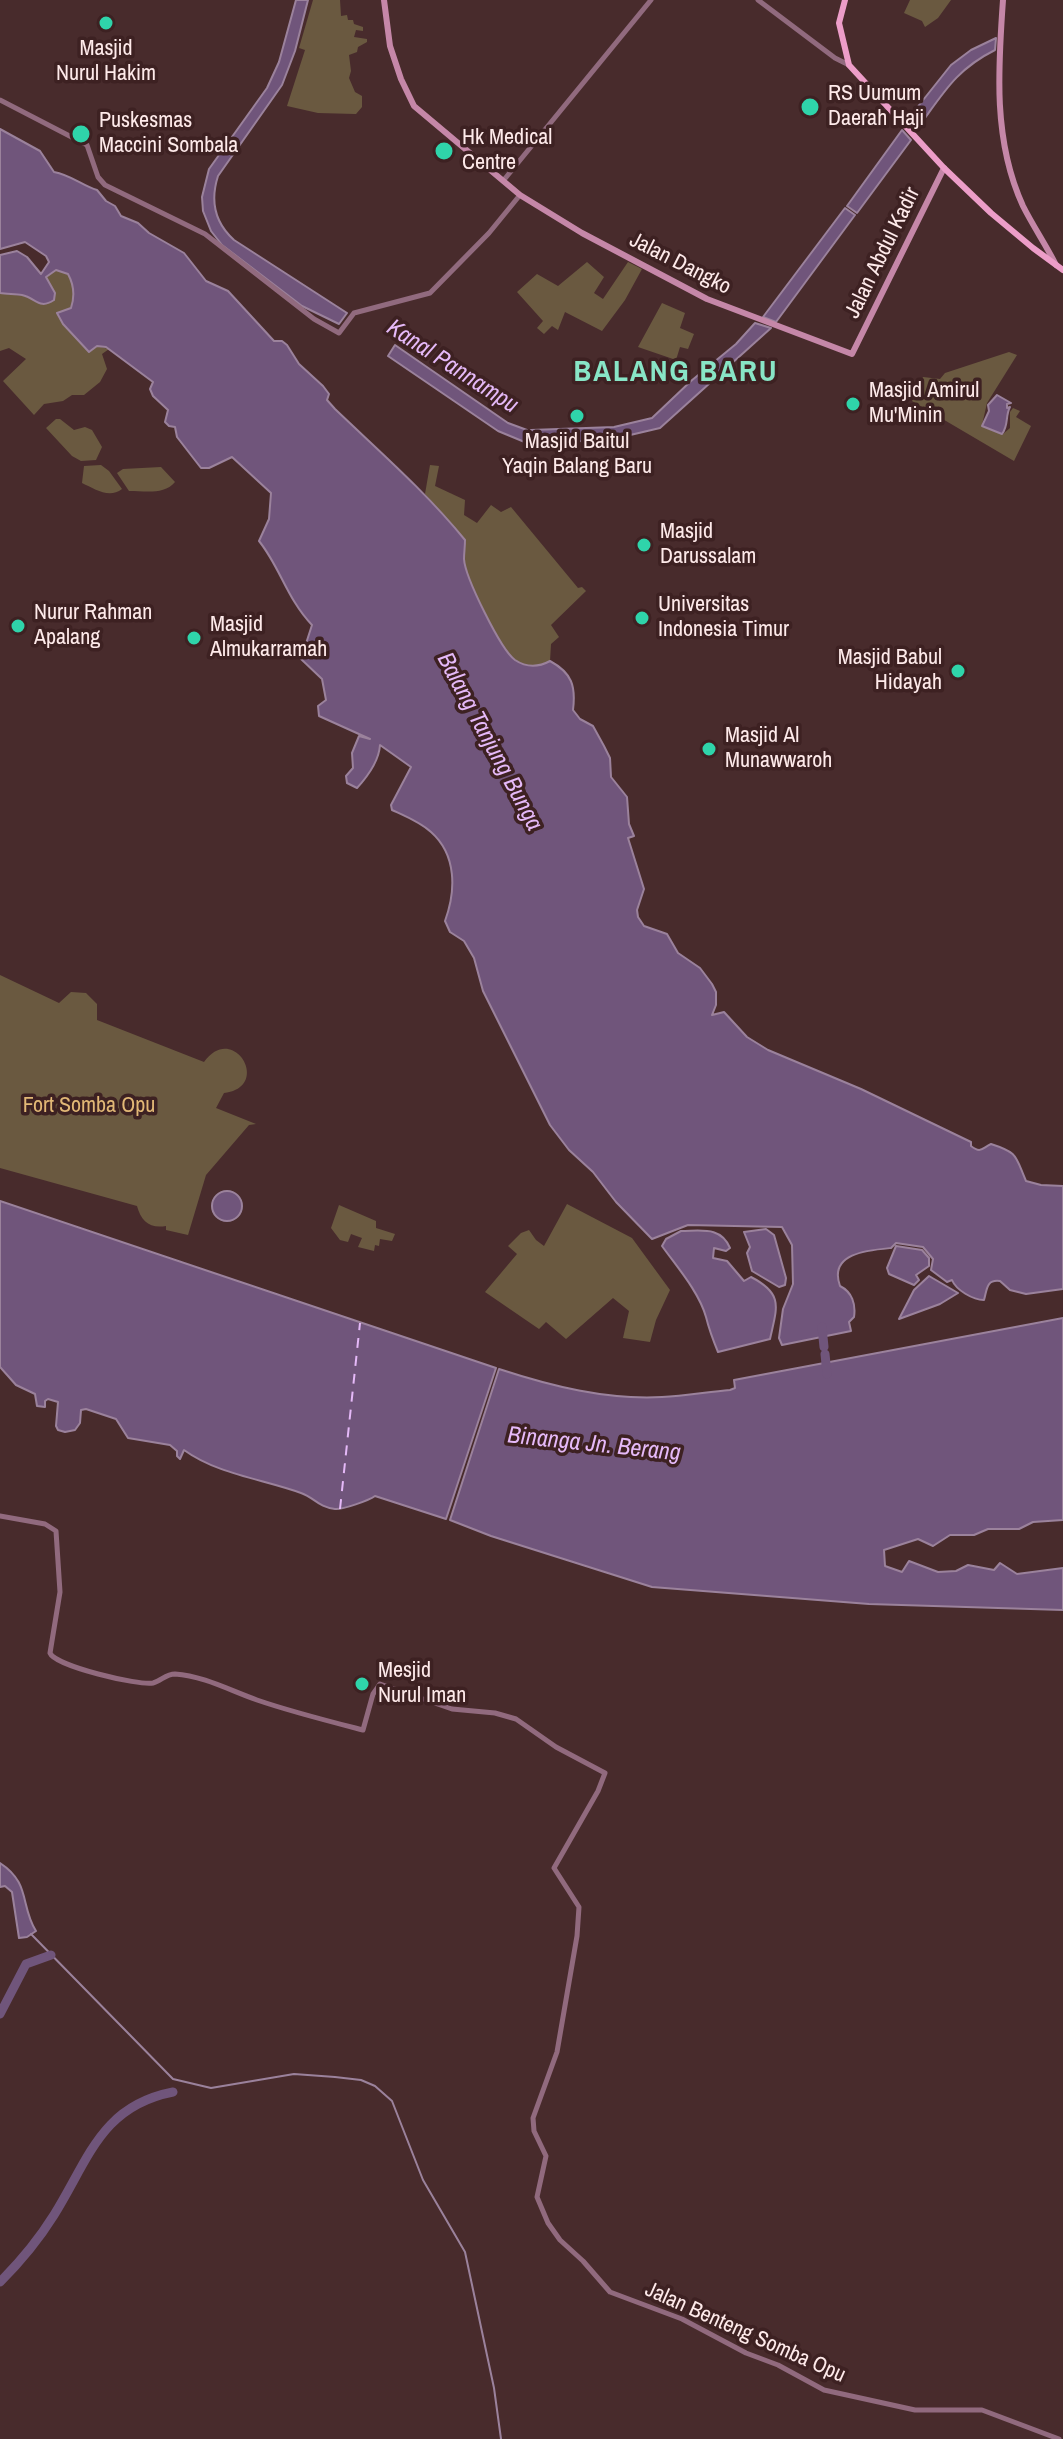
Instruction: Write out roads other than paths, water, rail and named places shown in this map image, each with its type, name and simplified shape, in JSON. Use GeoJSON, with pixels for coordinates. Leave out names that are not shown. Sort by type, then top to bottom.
{"type":"FeatureCollection","features":[{"type":"Feature","properties":{"kind":"main road","name":"Jalan Dangko"},"geometry":{"type":"LineString","coordinates":[[384,0],[390,46],[409,98],[421,112],[520,195],[558,220],[707,299],[852,354]]}},
{"type":"Feature","properties":{"kind":"main road"},"geometry":{"type":"LineString","coordinates":[[845,0],[839,23],[849,65],[944,168],[1009,228],[1063,270]]}},
{"type":"Feature","properties":{"kind":"main road"},"geometry":{"type":"LineString","coordinates":[[1003,0],[1000,120],[1011,172],[1022,203],[1056,265]]}},
{"type":"Feature","properties":{"kind":"main road","name":"Jalan Abdul Kadir"},"geometry":{"type":"LineString","coordinates":[[852,354],[944,168]]}},
{"type":"Feature","properties":{"kind":"street"},"geometry":{"type":"LineString","coordinates":[[503,181],[651,0]]}},
{"type":"Feature","properties":{"kind":"street"},"geometry":{"type":"LineString","coordinates":[[758,0],[835,58],[849,65]]}},
{"type":"Feature","properties":{"kind":"street"},"geometry":{"type":"LineString","coordinates":[[0,100],[87,145],[98,177],[105,185],[205,234],[314,319],[340,330],[353,314],[430,293],[489,233],[520,195]]}},
{"type":"Feature","properties":{"kind":"street","name":"Jalan Benteng Somba Opu"},"geometry":{"type":"LineString","coordinates":[[0,1516],[45,1524],[56,1531],[60,1592],[50,1653],[55,1660],[87,1671],[149,1683],[177,1674],[301,1714],[363,1730],[373,1694],[380,1684],[452,1709],[487,1712],[516,1719],[556,1747],[605,1773],[554,1868],[579,1907],[557,2052],[533,2118],[534,2131],[546,2156],[537,2197],[548,2223],[560,2240],[610,2292],[682,2319],[824,2390],[915,2410],[982,2410],[1059,2439]]}},
{"type":"Feature","properties":{"kind":"water"},"geometry":{"type":"Polygon","coordinates":[[[296,0],[308,0],[295,51],[282,85],[218,176],[214,202],[222,226],[234,240],[347,313],[339,324],[302,306],[222,245],[211,231],[203,211],[202,197],[209,169],[267,88],[279,62],[296,0]]]}},
{"type":"Feature","properties":{"kind":"water"},"geometry":{"type":"Polygon","coordinates":[[[996,38],[995,50],[960,75],[917,129],[908,119],[951,65],[971,50],[996,38]]]}},
{"type":"Feature","properties":{"kind":"water"},"geometry":{"type":"Polygon","coordinates":[[[0,129],[40,151],[54,172],[97,190],[121,216],[138,223],[184,253],[206,281],[228,291],[274,341],[287,345],[299,364],[329,394],[327,400],[335,409],[419,489],[465,540],[464,559],[470,581],[509,654],[519,663],[528,665],[550,661],[568,675],[574,694],[573,710],[580,719],[593,726],[610,758],[611,777],[627,797],[629,824],[634,836],[628,838],[644,889],[637,910],[638,917],[644,926],[667,934],[678,953],[700,968],[716,992],[712,1015],[724,1012],[747,1037],[768,1050],[861,1089],[971,1142],[977,1150],[991,1144],[1007,1150],[1015,1156],[1026,1181],[1063,1186],[1063,1289],[1026,1294],[1010,1290],[1000,1281],[995,1281],[988,1286],[984,1300],[975,1298],[961,1291],[952,1280],[947,1282],[931,1270],[933,1259],[923,1247],[896,1243],[891,1248],[853,1255],[840,1266],[840,1286],[854,1303],[854,1317],[849,1322],[851,1331],[782,1345],[779,1338],[783,1309],[793,1284],[792,1245],[782,1227],[688,1225],[652,1239],[616,1202],[550,1125],[483,991],[474,958],[464,941],[450,932],[445,921],[451,898],[452,874],[446,851],[427,828],[392,810],[391,805],[411,767],[380,745],[375,762],[357,788],[347,783],[346,776],[353,768],[352,753],[359,736],[370,739],[319,716],[318,706],[326,700],[322,679],[301,659],[312,625],[296,605],[259,541],[269,519],[271,493],[232,457],[209,468],[201,468],[177,437],[175,427],[165,422],[168,410],[153,396],[150,389],[153,382],[106,347],[97,346],[89,352],[63,324],[57,313],[71,308],[73,299],[73,286],[68,274],[56,270],[46,277],[55,293],[54,300],[49,303],[41,304],[27,296],[0,293],[0,255],[17,251],[27,257],[41,274],[49,262],[46,256],[25,242],[0,249],[0,129]]]}},
{"type":"Feature","properties":{"kind":"water"},"geometry":{"type":"Polygon","coordinates":[[[902,130],[911,140],[857,213],[847,206],[902,130]]]}},
{"type":"Feature","properties":{"kind":"water"},"geometry":{"type":"Polygon","coordinates":[[[845,208],[855,215],[776,322],[763,317],[845,208]]]}},
{"type":"Feature","properties":{"kind":"water"},"geometry":{"type":"Polygon","coordinates":[[[755,323],[771,328],[660,428],[609,440],[530,443],[531,430],[614,427],[652,418],[736,344],[755,323]]]}},
{"type":"Feature","properties":{"kind":"water"},"geometry":{"type":"Polygon","coordinates":[[[395,345],[508,423],[527,430],[527,443],[498,431],[388,356],[395,345]]]}},
{"type":"Feature","properties":{"kind":"water"},"geometry":{"type":"Polygon","coordinates":[[[997,395],[1011,403],[1007,404],[1007,408],[1010,407],[1002,434],[982,426],[989,411],[988,405],[997,395]]]}},
{"type":"Feature","properties":{"kind":"water"},"geometry":{"type":"Polygon","coordinates":[[[227,1191],[238,1195],[242,1206],[238,1217],[227,1221],[216,1217],[212,1206],[216,1195],[227,1191]]]}},
{"type":"Feature","properties":{"kind":"water"},"geometry":{"type":"Polygon","coordinates":[[[0,1201],[496,1368],[446,1519],[375,1496],[344,1508],[329,1508],[301,1493],[211,1465],[184,1450],[180,1459],[170,1445],[128,1438],[116,1419],[86,1409],[81,1410],[80,1423],[75,1430],[58,1430],[58,1402],[48,1399],[45,1407],[37,1406],[35,1394],[16,1385],[0,1367],[0,1201]]]}},
{"type":"Feature","properties":{"kind":"water"},"geometry":{"type":"Polygon","coordinates":[[[766,1229],[774,1235],[786,1278],[785,1285],[779,1287],[752,1271],[747,1253],[750,1247],[744,1232],[766,1229]]]}},
{"type":"Feature","properties":{"kind":"water"},"geometry":{"type":"Polygon","coordinates":[[[681,1231],[710,1231],[721,1236],[730,1248],[726,1251],[714,1248],[713,1258],[727,1261],[744,1281],[751,1277],[769,1289],[776,1302],[770,1339],[718,1352],[698,1298],[662,1246],[666,1239],[681,1231]]]}},
{"type":"Feature","properties":{"kind":"water"},"geometry":{"type":"Polygon","coordinates":[[[896,1246],[922,1250],[929,1258],[929,1266],[916,1275],[919,1280],[914,1285],[889,1274],[887,1268],[896,1246]]]}},
{"type":"Feature","properties":{"kind":"water"},"geometry":{"type":"Polygon","coordinates":[[[929,1276],[958,1293],[940,1304],[899,1319],[914,1290],[929,1276]]]}},
{"type":"Feature","properties":{"kind":"water","name":"Binanga Jn. Berang"},"geometry":{"type":"Polygon","coordinates":[[[1063,1318],[1063,1520],[1033,1522],[1019,1529],[988,1529],[974,1535],[950,1535],[933,1546],[918,1539],[884,1550],[885,1566],[902,1572],[909,1561],[938,1572],[956,1571],[968,1565],[994,1570],[1000,1563],[1017,1574],[1063,1568],[1063,1610],[869,1604],[652,1587],[450,1520],[499,1369],[600,1394],[679,1396],[730,1390],[735,1388],[734,1380],[1063,1318]]]}},
{"type":"Feature","properties":{"kind":"water"},"geometry":{"type":"Polygon","coordinates":[[[0,1863],[21,1887],[36,1931],[27,1937],[19,1938],[12,1892],[5,1886],[0,1887],[0,1863]]]}},
{"type":"Feature","properties":{"kind":"waterway","name":"Balang Tanjung Bunga"},"geometry":{"type":"LineString","coordinates":[[822,1327],[824,1347]]}},
{"type":"Feature","properties":{"kind":"waterway"},"geometry":{"type":"LineString","coordinates":[[825,1354],[827,1374]]}},
{"type":"Feature","properties":{"kind":"waterway"},"geometry":{"type":"LineString","coordinates":[[31,1934],[173,2079],[211,2088],[294,2074],[335,2077],[361,2080],[375,2086],[392,2101],[423,2180],[465,2252],[494,2388],[501,2439]]}},
{"type":"Feature","properties":{"kind":"waterway"},"geometry":{"type":"LineString","coordinates":[[0,2014],[26,1964],[51,1955]]}},
{"type":"Feature","properties":{"kind":"waterway"},"geometry":{"type":"LineString","coordinates":[[0,2282],[42,2233],[88,2155],[113,2122],[129,2109],[173,2092]]}},
{"type":"Feature","properties":{"kind":"place","name":"Masjid Nurul Hakim"},"geometry":{"type":"Point","coordinates":[106,23]}},
{"type":"Feature","properties":{"kind":"place","name":"RS Uumum Daerah Haji"},"geometry":{"type":"Point","coordinates":[810,107]}},
{"type":"Feature","properties":{"kind":"place","name":"Puskesmas Maccini Sombala"},"geometry":{"type":"Point","coordinates":[81,134]}},
{"type":"Feature","properties":{"kind":"place","name":"Hk Medical Centre"},"geometry":{"type":"Point","coordinates":[444,151]}},
{"type":"Feature","properties":{"kind":"place","name":"Masjid Amirul Mu'Minin"},"geometry":{"type":"Point","coordinates":[853,404]}},
{"type":"Feature","properties":{"kind":"place","name":"Masjid Baitul Yaqin Balang Baru"},"geometry":{"type":"Point","coordinates":[577,416]}},
{"type":"Feature","properties":{"kind":"place","name":"Masjid Darussalam"},"geometry":{"type":"Point","coordinates":[644,545]}},
{"type":"Feature","properties":{"kind":"place","name":"Universitas Indonesia Timur"},"geometry":{"type":"Point","coordinates":[642,618]}},
{"type":"Feature","properties":{"kind":"place","name":"Nurur Rahman Apalang"},"geometry":{"type":"Point","coordinates":[18,626]}},
{"type":"Feature","properties":{"kind":"place","name":"Masjid Almukarramah"},"geometry":{"type":"Point","coordinates":[194,638]}},
{"type":"Feature","properties":{"kind":"place","name":"Masjid Babul Hidayah"},"geometry":{"type":"Point","coordinates":[958,671]}},
{"type":"Feature","properties":{"kind":"place","name":"Masjid Al Munawwaroh"},"geometry":{"type":"Point","coordinates":[709,749]}},
{"type":"Feature","properties":{"kind":"place","name":"Mesjid Nurul Iman"},"geometry":{"type":"Point","coordinates":[362,1684]}},
{"type":"Feature","properties":{"kind":"district","name":"BALANG BARU"},"geometry":{"type":"Point","coordinates":[676,373]}},
{"type":"Feature","properties":{"kind":"water label","name":"Kanal Pannampu"},"geometry":{"type":"Point","coordinates":[452,367]}},
{"type":"Feature","properties":{"kind":"park label","name":"Fort Somba Opu"},"geometry":{"type":"Point","coordinates":[89,1106]}}]}
